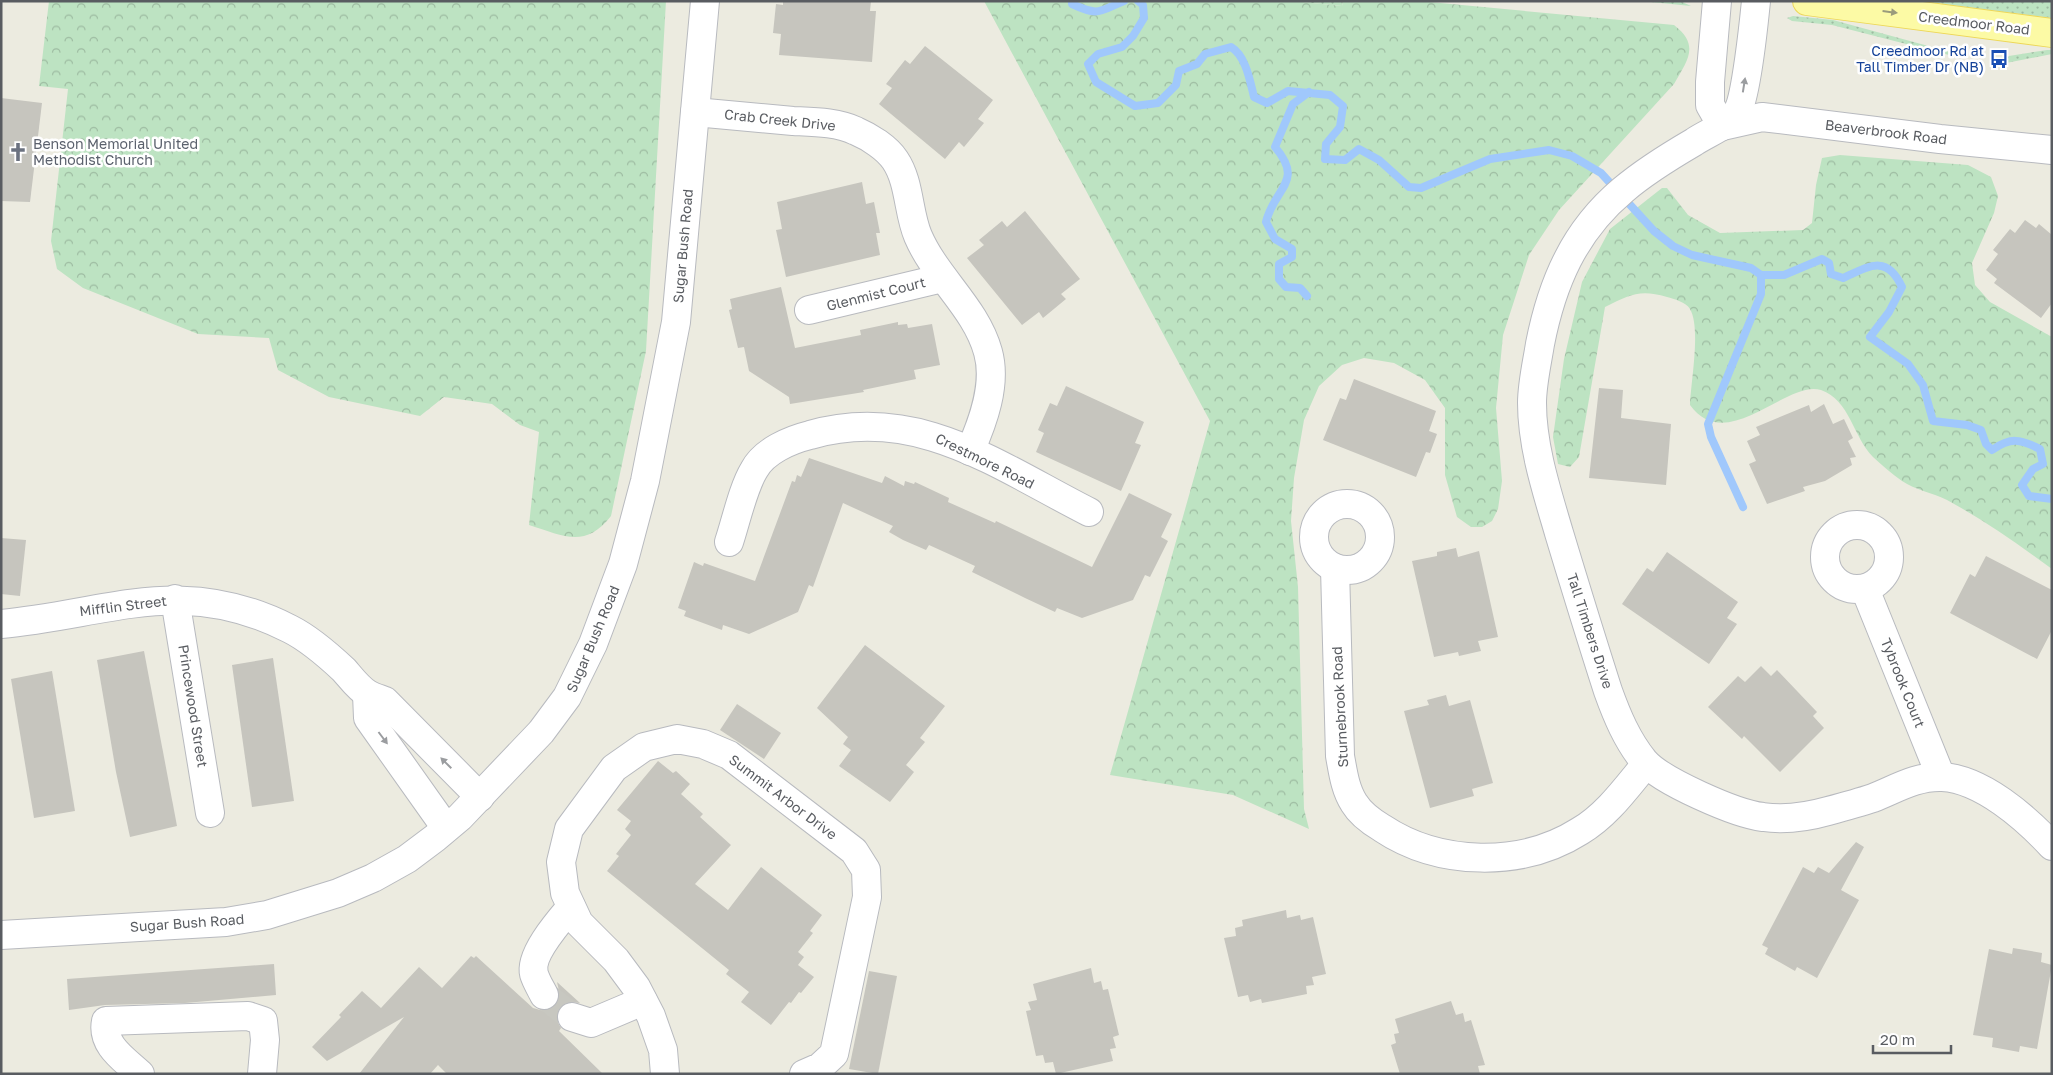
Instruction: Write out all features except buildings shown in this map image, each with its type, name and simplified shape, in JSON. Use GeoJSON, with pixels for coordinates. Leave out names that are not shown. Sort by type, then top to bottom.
{"type":"FeatureCollection","features":[{"type":"Feature","properties":{"kind":"main road","name":"Creedmoor Road"},"geometry":{"type":"LineString","coordinates":[[1807,1],[2052,33]]}},
{"type":"Feature","properties":{"kind":"street","name":"Sugar Bush Road"},"geometry":{"type":"LineString","coordinates":[[1,935],[226,922],[268,915],[321,899],[373,878],[407,859],[446,828],[480,797],[541,732],[567,697],[593,644],[623,564],[645,481],[676,322],[706,1]]}},
{"type":"Feature","properties":{"kind":"street"},"geometry":{"type":"LineString","coordinates":[[1717,1],[1710,105],[1722,126]]}},
{"type":"Feature","properties":{"kind":"street","name":"Tall Timbers Drive"},"geometry":{"type":"LineString","coordinates":[[1756,1],[1744,90],[1738,112],[1722,126],[1624,188],[1598,213],[1575,246],[1558,278],[1546,317],[1536,366],[1532,404],[1537,444],[1547,492],[1584,617],[1619,722],[1646,764],[1683,788],[1760,817],[1796,818],[1826,812],[1874,797],[1914,779],[1941,777],[1961,780],[1987,793],[2016,813],[2052,846]]}},
{"type":"Feature","properties":{"kind":"street","name":"Crab Creek Drive"},"geometry":{"type":"LineString","coordinates":[[695,112],[832,124],[856,131],[878,143],[895,160],[904,184],[918,235],[930,260],[975,321],[989,353],[990,382],[986,406],[980,430],[970,451]]}},
{"type":"Feature","properties":{"kind":"street","name":"Beaverbrook Road"},"geometry":{"type":"LineString","coordinates":[[1722,126],[1762,117],[1940,139],[2052,150]]}},
{"type":"Feature","properties":{"kind":"street","name":"Glenmist Court"},"geometry":{"type":"LineString","coordinates":[[809,310],[943,278]]}},
{"type":"Feature","properties":{"kind":"street","name":"Crestmore Road"},"geometry":{"type":"LineString","coordinates":[[729,542],[754,469],[773,451],[798,438],[828,430],[874,426],[901,428],[925,433],[970,451],[1089,512]]}},
{"type":"Feature","properties":{"kind":"street","name":"Sturnebrook Road"},"geometry":{"type":"LineString","coordinates":[[1336,568],[1340,756],[1346,786],[1354,805],[1372,822],[1392,835],[1416,846],[1453,856],[1489,858],[1526,852],[1553,844],[1580,831],[1604,812],[1646,764]]}},
{"type":"Feature","properties":{"kind":"street","name":"Tybrook Court"},"geometry":{"type":"LineString","coordinates":[[1865,589],[1941,777]]}},
{"type":"Feature","properties":{"kind":"street","name":"Mifflin Street"},"geometry":{"type":"LineString","coordinates":[[1,624],[133,602],[175,599],[236,608],[291,630],[324,652],[367,694],[385,701],[480,797]]}},
{"type":"Feature","properties":{"kind":"street","name":"Princewood Street"},"geometry":{"type":"LineString","coordinates":[[175,599],[210,813]]}},
{"type":"Feature","properties":{"kind":"street"},"geometry":{"type":"LineString","coordinates":[[367,694],[368,718],[446,828]]}},
{"type":"Feature","properties":{"kind":"street","name":"Summit Arbor Drive"},"geometry":{"type":"LineString","coordinates":[[665,1074],[663,1050],[643,1001],[616,960],[579,922],[565,893],[561,862],[569,829],[614,768],[644,747],[677,739],[703,744],[729,755],[854,851],[866,870],[866,898],[834,1054],[820,1067],[804,1074]]}},
{"type":"Feature","properties":{"kind":"street"},"geometry":{"type":"LineString","coordinates":[[544,995],[533,973],[536,959],[554,927],[572,907]]}},
{"type":"Feature","properties":{"kind":"street"},"geometry":{"type":"LineString","coordinates":[[572,1017],[591,1023],[643,1001]]}},
{"type":"Feature","properties":{"kind":"street"},"geometry":{"type":"LineString","coordinates":[[140,1074],[108,1043],[104,1031],[106,1021],[248,1016],[263,1021],[265,1040],[262,1074]]}},
{"type":"Feature","properties":{"kind":"green space"},"geometry":{"type":"Polygon","coordinates":[[[49,1],[666,1],[646,351],[611,516],[592,533],[583,536],[563,536],[529,525],[539,432],[520,425],[492,404],[444,397],[420,416],[329,397],[278,370],[269,338],[198,334],[83,288],[57,269],[51,241],[68,89],[39,86],[49,1]]]}},
{"type":"Feature","properties":{"kind":"green space"},"geometry":{"type":"Polygon","coordinates":[[[984,1],[1292,1],[1342,6],[1343,1],[1419,1],[1674,25],[1687,39],[1689,53],[1687,60],[1674,84],[1559,210],[1529,255],[1503,335],[1496,408],[1502,481],[1498,509],[1492,521],[1482,527],[1471,527],[1457,517],[1445,475],[1445,408],[1425,380],[1394,363],[1364,358],[1342,365],[1319,386],[1304,420],[1294,478],[1291,521],[1298,587],[1304,809],[1309,829],[1233,795],[1110,775],[1210,421],[984,1]]]}},
{"type":"Feature","properties":{"kind":"green space"},"geometry":{"type":"Polygon","coordinates":[[[1292,1],[1343,1],[1342,6],[1292,1]]]}},
{"type":"Feature","properties":{"kind":"green space"},"geometry":{"type":"Polygon","coordinates":[[[1641,1],[1680,1],[1691,6],[1641,1]]]}},
{"type":"Feature","properties":{"kind":"green space"},"geometry":{"type":"Polygon","coordinates":[[[1921,1],[2052,1],[2052,18],[1921,1]]]}},
{"type":"Feature","properties":{"kind":"green space"},"geometry":{"type":"Polygon","coordinates":[[[1793,16],[1833,20],[1954,53],[1953,56],[1832,25],[1792,21],[1787,18],[1793,16]]]}},
{"type":"Feature","properties":{"kind":"green space"},"geometry":{"type":"Polygon","coordinates":[[[2052,50],[2052,54],[2001,64],[1991,62],[1990,59],[2052,50]]]}},
{"type":"Feature","properties":{"kind":"green space"},"geometry":{"type":"Polygon","coordinates":[[[1840,155],[1968,165],[1991,177],[1998,196],[1994,213],[1972,263],[1975,285],[1990,302],[2052,337],[2052,569],[2001,533],[1961,508],[1902,481],[1873,457],[1866,449],[1839,402],[1821,390],[1807,390],[1791,395],[1739,420],[1721,423],[1705,419],[1690,405],[1695,329],[1690,309],[1680,301],[1657,295],[1635,294],[1605,307],[1579,457],[1570,467],[1558,464],[1553,437],[1564,359],[1582,282],[1610,229],[1662,188],[1667,188],[1688,215],[1720,233],[1803,230],[1812,223],[1816,185],[1822,158],[1840,155]]]}},
{"type":"Feature","properties":{"kind":"waterway"},"geometry":{"type":"LineString","coordinates":[[1072,1],[1072,4],[1094,11],[1104,10],[1124,1]]}},
{"type":"Feature","properties":{"kind":"waterway"},"geometry":{"type":"LineString","coordinates":[[1138,1],[1143,5],[1144,18],[1133,36],[1122,47],[1098,54],[1088,64],[1096,82],[1135,106],[1158,103],[1176,85],[1179,71],[1197,64],[1205,54],[1231,47],[1244,63],[1254,97],[1267,103],[1288,91],[1330,95],[1343,106],[1340,127],[1326,144],[1325,159],[1345,160],[1359,149],[1379,160],[1409,187],[1421,188],[1490,159],[1549,150],[1572,156],[1601,173],[1654,231],[1673,246],[1692,255],[1751,268],[1761,275],[1784,275],[1822,259],[1829,263],[1831,274],[1843,278],[1869,267],[1884,266],[1890,270],[1902,287],[1889,312],[1870,337],[1908,364],[1923,385],[1933,421],[1967,425],[1981,430],[1986,444],[1992,450],[2010,441],[2021,441],[2040,449],[2043,464],[2033,469],[2022,485],[2029,496],[2052,499]]}},
{"type":"Feature","properties":{"kind":"waterway"},"geometry":{"type":"LineString","coordinates":[[1307,296],[1300,288],[1286,287],[1279,279],[1279,264],[1292,257],[1292,249],[1275,239],[1266,222],[1270,210],[1285,185],[1287,177],[1284,159],[1275,147],[1293,104],[1309,92]]}},
{"type":"Feature","properties":{"kind":"waterway"},"geometry":{"type":"LineString","coordinates":[[1743,507],[1711,437],[1708,424],[1761,294],[1761,275]]}},
{"type":"Feature","properties":{"kind":"tunnel"},"geometry":{"type":"LineString","coordinates":[[544,995],[572,1017]]}},
{"type":"Feature","properties":{"kind":"place","name":"Creedmoor Rd at Tall Timber Dr (NB)"},"geometry":{"type":"Point","coordinates":[1999,59]}},
{"type":"Feature","properties":{"kind":"place","name":"Benson Memorial United Methodist Church"},"geometry":{"type":"Point","coordinates":[18,152]}}]}
